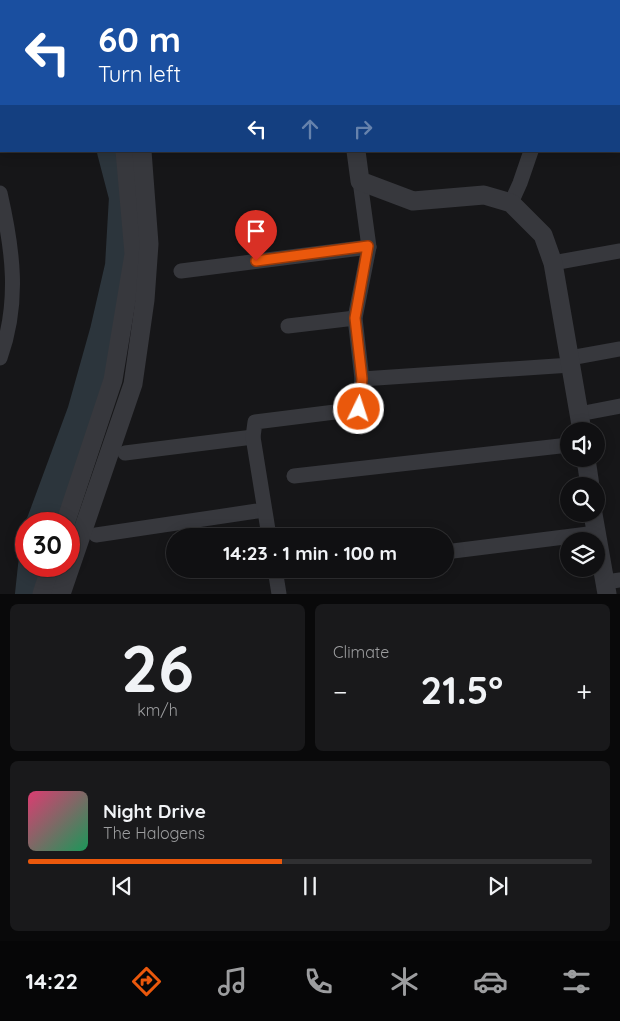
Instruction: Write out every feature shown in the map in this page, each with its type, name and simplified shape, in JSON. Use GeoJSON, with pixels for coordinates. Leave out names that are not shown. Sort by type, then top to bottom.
{"type":"FeatureCollection","features":[{"type":"Feature","properties":{"kind":"street"},"geometry":{"type":"LineString","coordinates":[[69,512],[113,380],[134,254],[125,152]]}},
{"type":"Feature","properties":{"kind":"street"},"geometry":{"type":"LineString","coordinates":[[61,594],[133,384],[145,300],[149,244],[142,152]]}},
{"type":"Feature","properties":{"kind":"street"},"geometry":{"type":"LineString","coordinates":[[267,528],[252,437],[255,422],[359,409],[362,379],[355,318],[368,246],[356,152]]}},
{"type":"Feature","properties":{"kind":"street"},"geometry":{"type":"LineString","coordinates":[[511,203],[531,152]]}},
{"type":"Feature","properties":{"kind":"street"},"geometry":{"type":"LineString","coordinates":[[360,181],[413,201],[484,195],[511,203],[543,235],[553,263],[581,422],[620,406]]}},
{"type":"Feature","properties":{"kind":"street"},"geometry":{"type":"LineString","coordinates":[[0,193],[9,233],[6,273],[11,314],[0,358]]}},
{"type":"Feature","properties":{"kind":"street"},"geometry":{"type":"LineString","coordinates":[[181,271],[368,246]]}},
{"type":"Feature","properties":{"kind":"street"},"geometry":{"type":"LineString","coordinates":[[553,263],[620,251]]}},
{"type":"Feature","properties":{"kind":"street"},"geometry":{"type":"LineString","coordinates":[[288,326],[355,318]]}},
{"type":"Feature","properties":{"kind":"street"},"geometry":{"type":"LineString","coordinates":[[362,379],[570,361],[620,349]]}},
{"type":"Feature","properties":{"kind":"street"},"geometry":{"type":"LineString","coordinates":[[125,454],[252,437]]}},
{"type":"Feature","properties":{"kind":"street"},"geometry":{"type":"LineString","coordinates":[[294,476],[560,446]]}},
{"type":"Feature","properties":{"kind":"street"},"geometry":{"type":"LineString","coordinates":[[96,535],[264,510]]}},
{"type":"Feature","properties":{"kind":"street"},"geometry":{"type":"LineString","coordinates":[[454,551],[560,538]]}},
{"type":"Feature","properties":{"kind":"street"},"geometry":{"type":"LineString","coordinates":[[605,564],[611,585]]}},
{"type":"Feature","properties":{"kind":"street"},"geometry":{"type":"LineString","coordinates":[[42,594],[47,577]]}},
{"type":"Feature","properties":{"kind":"street"},"geometry":{"type":"LineString","coordinates":[[276,578],[279,594]]}},
{"type":"Feature","properties":{"kind":"waterway"},"geometry":{"type":"LineString","coordinates":[[47,512],[84,413],[107,331],[122,266],[126,197],[114,152]]}},
{"type":"Feature","properties":{"kind":"waterway"},"geometry":{"type":"LineString","coordinates":[[32,594],[34,577]]}},
{"type":"Feature","properties":{"kind":"route"},"geometry":{"type":"LineString","coordinates":[[256,261],[368,246],[355,318],[362,379],[359,409]]}}]}
